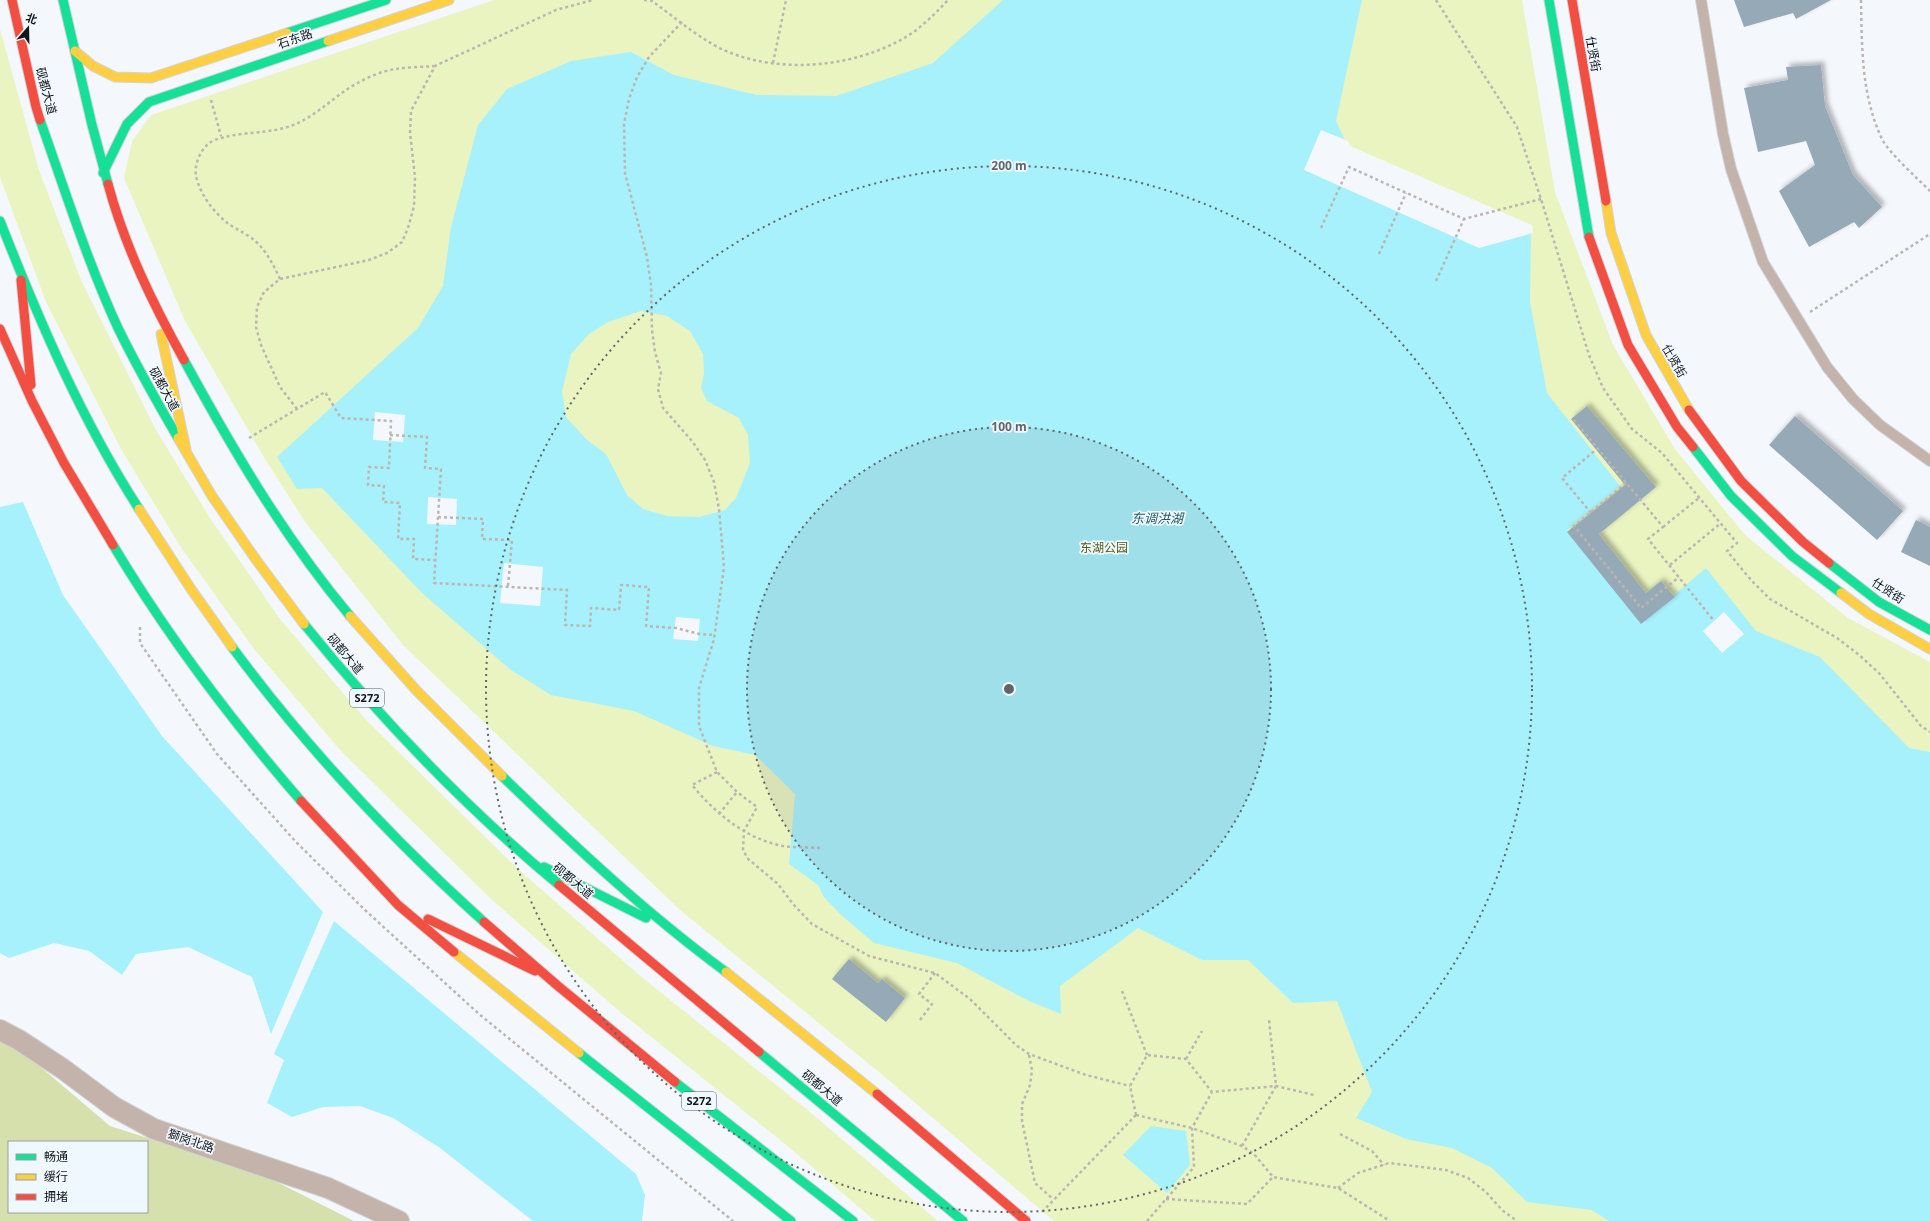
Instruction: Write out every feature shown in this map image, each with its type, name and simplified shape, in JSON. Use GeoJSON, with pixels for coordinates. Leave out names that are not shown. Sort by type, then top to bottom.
{"type":"FeatureCollection","features":[{"type":"Feature","properties":{"kind":"street","name":"砚都大道"},"geometry":{"type":"LineString","coordinates":[[12,0],[36,107],[86,251],[118,327],[148,386],[212,496],[257,561],[305,625],[355,685],[411,747],[526,858],[963,1221]]}},
{"type":"Feature","properties":{"kind":"street"},"geometry":{"type":"LineString","coordinates":[[63,0],[103,173],[129,249],[156,307],[220,429],[284,530],[341,605],[410,684],[576,847],[675,933],[761,999],[908,1120],[1026,1221]]}},
{"type":"Feature","properties":{"kind":"street","name":"石东路"},"geometry":{"type":"LineString","coordinates":[[75,51],[93,66],[115,77],[151,78],[386,0]]}},
{"type":"Feature","properties":{"kind":"street","name":"石东路"},"geometry":{"type":"LineString","coordinates":[[103,173],[127,124],[149,102],[449,0]]}},
{"type":"Feature","properties":{"kind":"street"},"geometry":{"type":"LineString","coordinates":[[1549,0],[1588,236],[1628,345],[1677,427],[1731,496],[1758,524],[1792,556],[1869,614],[1930,649]]}},
{"type":"Feature","properties":{"kind":"street","name":"仕贤街"},"geometry":{"type":"LineString","coordinates":[[1572,0],[1611,233],[1646,335],[1694,419],[1741,481],[1803,542],[1879,602],[1930,630]]}},
{"type":"Feature","properties":{"kind":"street","name":"S272"},"geometry":{"type":"LineString","coordinates":[[0,221],[21,279],[92,426],[162,549],[221,632],[294,725],[351,791],[462,902],[548,978],[657,1067],[853,1221]]}},
{"type":"Feature","properties":{"kind":"street"},"geometry":{"type":"LineString","coordinates":[[21,279],[32,401]]}},
{"type":"Feature","properties":{"kind":"street"},"geometry":{"type":"LineString","coordinates":[[156,307],[188,454]]}},
{"type":"Feature","properties":{"kind":"street"},"geometry":{"type":"LineString","coordinates":[[0,329],[32,401],[64,463],[140,591],[196,672],[246,737],[309,810],[398,905],[508,997],[790,1221]]}},
{"type":"Feature","properties":{"kind":"street"},"geometry":{"type":"LineString","coordinates":[[526,858],[675,933]]}},
{"type":"Feature","properties":{"kind":"street"},"geometry":{"type":"LineString","coordinates":[[398,905],[548,978]]}},
{"type":"Feature","properties":{"kind":"street","name":"獅岗北路"},"geometry":{"type":"LineString","coordinates":[[0,1030],[20,1040],[63,1069],[114,1107],[154,1129],[328,1188],[399,1221]]}},
{"type":"Feature","properties":{"kind":"lane"},"geometry":{"type":"LineString","coordinates":[[1700,0],[1723,134],[1731,169],[1763,262],[1827,367],[1853,399],[1880,424],[1930,461]]}},
{"type":"Feature","properties":{"kind":"path"},"geometry":{"type":"LineString","coordinates":[[280,279],[268,255],[254,240],[229,224],[214,210],[202,192],[196,176],[197,161],[202,151],[209,143],[221,136],[263,133],[286,128],[310,116],[347,90],[370,78],[394,69],[435,66],[556,10],[593,0]]}},
{"type":"Feature","properties":{"kind":"path"},"geometry":{"type":"LineString","coordinates":[[644,0],[652,1],[730,53],[752,60],[808,65],[874,53],[898,42],[926,23],[948,0]]}},
{"type":"Feature","properties":{"kind":"path"},"geometry":{"type":"LineString","coordinates":[[773,63],[786,0]]}},
{"type":"Feature","properties":{"kind":"path"},"geometry":{"type":"LineString","coordinates":[[1436,0],[1517,127],[1541,199],[1586,349],[1603,388],[1632,429],[1662,452],[1722,523],[1737,543],[1727,551],[1755,585],[1770,599],[1837,638],[1858,654],[1879,673],[1921,726],[1930,732]]}},
{"type":"Feature","properties":{"kind":"path"},"geometry":{"type":"LineString","coordinates":[[1861,0],[1863,70],[1868,98],[1883,140],[1913,175],[1930,191]]}},
{"type":"Feature","properties":{"kind":"path"},"geometry":{"type":"LineString","coordinates":[[682,22],[649,57],[637,77],[624,124],[625,173],[647,256],[651,285],[652,330],[655,352],[661,373],[658,390],[663,408],[692,441],[705,460],[714,482],[719,509],[724,567],[715,635],[699,688],[699,726],[717,772],[737,792],[757,807],[744,830],[743,849],[747,858],[778,884],[793,904],[812,924],[869,956],[935,973],[970,999],[1016,1045],[1029,1054],[1086,1075],[1130,1086]]}},
{"type":"Feature","properties":{"kind":"path"},"geometry":{"type":"LineString","coordinates":[[297,409],[280,387],[261,345],[256,327],[257,307],[264,292],[280,279],[369,260],[387,253],[402,242],[408,228],[414,206],[415,177],[410,133],[412,111],[435,66]]}},
{"type":"Feature","properties":{"kind":"path"},"geometry":{"type":"LineString","coordinates":[[206,82],[221,136]]}},
{"type":"Feature","properties":{"kind":"path"},"geometry":{"type":"LineString","coordinates":[[1321,228],[1348,168],[1464,219],[1541,199]]}},
{"type":"Feature","properties":{"kind":"path"},"geometry":{"type":"LineString","coordinates":[[1379,254],[1406,193]]}},
{"type":"Feature","properties":{"kind":"path"},"geometry":{"type":"LineString","coordinates":[[1436,281],[1464,219]]}},
{"type":"Feature","properties":{"kind":"path"},"geometry":{"type":"LineString","coordinates":[[1798,319],[1930,234]]}},
{"type":"Feature","properties":{"kind":"path"},"geometry":{"type":"LineString","coordinates":[[232,448],[325,392],[340,418],[391,421],[389,468],[369,467],[368,485],[384,486],[383,502],[400,503],[398,539],[414,540],[413,559],[435,560]]}},
{"type":"Feature","properties":{"kind":"path"},"geometry":{"type":"LineString","coordinates":[[1574,420],[1663,527]]}},
{"type":"Feature","properties":{"kind":"path"},"geometry":{"type":"LineString","coordinates":[[390,435],[427,437],[425,468],[442,469],[434,583],[567,590],[565,625],[590,626],[591,608],[619,610],[621,585],[650,587],[646,626],[676,628],[699,634],[715,635]]}},
{"type":"Feature","properties":{"kind":"path"},"geometry":{"type":"LineString","coordinates":[[1591,513],[1562,478],[1598,448]]}},
{"type":"Feature","properties":{"kind":"path"},"geometry":{"type":"LineString","coordinates":[[1626,483],[1574,526],[1641,608],[1679,577]]}},
{"type":"Feature","properties":{"kind":"path"},"geometry":{"type":"LineString","coordinates":[[1700,498],[1648,539],[1714,621]]}},
{"type":"Feature","properties":{"kind":"path"},"geometry":{"type":"LineString","coordinates":[[438,517],[483,519],[482,539],[512,540],[508,587]]}},
{"type":"Feature","properties":{"kind":"path"},"geometry":{"type":"LineString","coordinates":[[1670,565],[1722,523]]}},
{"type":"Feature","properties":{"kind":"path"},"geometry":{"type":"LineString","coordinates":[[717,772],[692,785],[719,814],[763,840],[783,846],[820,848]]}},
{"type":"Feature","properties":{"kind":"path"},"geometry":{"type":"LineString","coordinates":[[719,814],[737,792]]}},
{"type":"Feature","properties":{"kind":"path"},"geometry":{"type":"LineString","coordinates":[[920,1020],[932,1004],[919,994],[935,973]]}},
{"type":"Feature","properties":{"kind":"path"},"geometry":{"type":"LineString","coordinates":[[1122,991],[1147,1055]]}},
{"type":"Feature","properties":{"kind":"path"},"geometry":{"type":"LineString","coordinates":[[1242,1146],[1276,1086],[1269,1020]]}},
{"type":"Feature","properties":{"kind":"path"},"geometry":{"type":"LineString","coordinates":[[1186,1059],[1202,1031]]}},
{"type":"Feature","properties":{"kind":"path"},"geometry":{"type":"LineString","coordinates":[[1029,1054],[1032,1070],[1030,1085],[1022,1104],[1022,1120],[1035,1183],[1053,1199]]}},
{"type":"Feature","properties":{"kind":"path"},"geometry":{"type":"LineString","coordinates":[[1147,1055],[1186,1059],[1212,1092]]}},
{"type":"Feature","properties":{"kind":"path"},"geometry":{"type":"LineString","coordinates":[[1136,1115],[1130,1086],[1147,1055]]}},
{"type":"Feature","properties":{"kind":"path"},"geometry":{"type":"LineString","coordinates":[[1212,1092],[1276,1086],[1314,1095]]}},
{"type":"Feature","properties":{"kind":"path"},"geometry":{"type":"LineString","coordinates":[[1147,1221],[1194,1167],[1192,1128],[1212,1092]]}},
{"type":"Feature","properties":{"kind":"path"},"geometry":{"type":"LineString","coordinates":[[1038,1216],[1136,1115]]}},
{"type":"Feature","properties":{"kind":"path"},"geometry":{"type":"LineString","coordinates":[[1136,1115],[1192,1128],[1242,1146],[1254,1154],[1273,1176],[1338,1188],[1390,1221]]}},
{"type":"Feature","properties":{"kind":"path"},"geometry":{"type":"LineString","coordinates":[[1340,1134],[1372,1152],[1384,1165]]}},
{"type":"Feature","properties":{"kind":"path"},"geometry":{"type":"LineString","coordinates":[[1338,1188],[1358,1173],[1389,1163],[1446,1170],[1468,1178],[1486,1192],[1502,1210],[1517,1221]]}},
{"type":"Feature","properties":{"kind":"path"},"geometry":{"type":"LineString","coordinates":[[1166,1199],[1247,1204],[1273,1176]]}},
{"type":"Feature","properties":{"kind":"green space","name":"东调洪湖"},"geometry":{"type":"Polygon","coordinates":[[[494,0],[1522,0],[1555,192],[1613,345],[1675,449],[1745,535],[1848,618],[1930,662],[1930,1221],[1054,1221],[880,1073],[680,910],[403,645],[306,523],[265,459],[185,321],[124,178],[132,141],[151,115],[494,0]]]}},
{"type":"Feature","properties":{"kind":"green space"},"geometry":{"type":"Polygon","coordinates":[[[0,29],[39,170],[81,280],[156,430],[210,518],[280,619],[366,720],[518,869],[644,979],[810,1112],[938,1221],[875,1221],[790,1148],[619,1011],[491,899],[340,750],[254,649],[182,549],[122,451],[46,302],[0,177],[0,29]]]}},
{"type":"Feature","properties":{"kind":"green space"},"geometry":{"type":"Polygon","coordinates":[[[0,1041],[10,1041],[110,1126],[265,1176],[354,1221],[0,1221],[0,1041]]]}},
{"type":"Feature","properties":{"kind":"water","name":"东调洪湖"},"geometry":{"type":"Polygon","coordinates":[[[1003,0],[1362,0],[1336,121],[1348,147],[1531,227],[1530,302],[1547,393],[1620,486],[1567,530],[1642,622],[1706,568],[1756,631],[1820,657],[1909,748],[1930,752],[1930,1221],[1609,1221],[1592,1210],[1527,1202],[1492,1168],[1452,1148],[1406,1139],[1356,1118],[1372,1092],[1337,1001],[1293,1003],[1248,960],[1202,960],[1138,928],[1060,986],[1061,1014],[1029,1001],[957,963],[874,943],[840,914],[824,897],[818,885],[789,864],[795,794],[755,755],[713,746],[634,711],[551,695],[511,670],[422,593],[322,488],[297,489],[277,457],[418,328],[443,286],[451,227],[478,125],[507,89],[571,61],[631,52],[674,75],[757,95],[836,96],[933,63],[1003,0]],[[641,311],[608,322],[589,334],[571,354],[562,392],[566,417],[587,440],[606,454],[627,495],[643,509],[667,516],[699,517],[725,510],[736,498],[750,463],[748,435],[739,418],[707,401],[701,388],[704,373],[703,354],[690,331],[667,316],[641,311]]]}},
{"type":"Feature","properties":{"kind":"water"},"geometry":{"type":"Polygon","coordinates":[[[23,502],[63,595],[162,736],[323,912],[271,1034],[252,977],[188,947],[136,954],[122,975],[89,951],[54,943],[9,958],[0,953],[0,507],[23,502]]]}},
{"type":"Feature","properties":{"kind":"water"},"geometry":{"type":"Polygon","coordinates":[[[334,921],[636,1174],[645,1195],[642,1221],[533,1221],[440,1148],[393,1118],[360,1106],[323,1107],[292,1117],[267,1103],[284,1060],[274,1054],[334,921]]]}},
{"type":"Feature","properties":{"kind":"water"},"geometry":{"type":"Polygon","coordinates":[[[1151,1126],[1186,1131],[1190,1165],[1167,1193],[1123,1155],[1151,1126]]]}},
{"type":"Feature","properties":{"kind":"pier"},"geometry":{"type":"Polygon","coordinates":[[[1321,130],[1348,141],[1350,146],[1532,225],[1533,233],[1479,248],[1304,170],[1321,130]]]}},
{"type":"Feature","properties":{"kind":"pier"},"geometry":{"type":"Polygon","coordinates":[[[375,412],[405,415],[403,442],[373,440],[375,412]]]}},
{"type":"Feature","properties":{"kind":"pier"},"geometry":{"type":"Polygon","coordinates":[[[428,497],[457,499],[456,525],[427,524],[428,497]]]}},
{"type":"Feature","properties":{"kind":"pier"},"geometry":{"type":"Polygon","coordinates":[[[504,563],[543,567],[540,606],[500,603],[504,563]]]}},
{"type":"Feature","properties":{"kind":"pier"},"geometry":{"type":"Polygon","coordinates":[[[1724,612],[1744,634],[1722,653],[1703,631],[1724,612]]]}},
{"type":"Feature","properties":{"kind":"pier"},"geometry":{"type":"Polygon","coordinates":[[[676,617],[700,619],[698,641],[673,639],[676,617]]]}},
{"type":"Feature","properties":{"kind":"building"},"geometry":{"type":"Polygon","coordinates":[[[1734,0],[1831,0],[1796,19],[1793,13],[1744,27],[1734,0]]]}},
{"type":"Feature","properties":{"kind":"building"},"geometry":{"type":"Polygon","coordinates":[[[1821,65],[1825,106],[1853,175],[1882,207],[1859,228],[1854,222],[1809,247],[1779,191],[1815,165],[1806,141],[1758,152],[1744,88],[1788,80],[1786,67],[1821,65]]]}},
{"type":"Feature","properties":{"kind":"building"},"geometry":{"type":"Polygon","coordinates":[[[1587,406],[1656,487],[1599,534],[1646,593],[1661,581],[1675,597],[1641,624],[1567,532],[1625,485],[1571,419],[1587,406]]]}},
{"type":"Feature","properties":{"kind":"building"},"geometry":{"type":"Polygon","coordinates":[[[1795,416],[1903,511],[1877,540],[1769,445],[1795,416]]]}},
{"type":"Feature","properties":{"kind":"building"},"geometry":{"type":"Polygon","coordinates":[[[1916,520],[1930,527],[1930,566],[1901,552],[1916,520]]]}},
{"type":"Feature","properties":{"kind":"building"},"geometry":{"type":"Polygon","coordinates":[[[849,959],[878,983],[882,979],[905,998],[886,1022],[832,979],[849,959]]]}},
{"type":"Feature","properties":{"kind":"traffic: fast"},"geometry":{"type":"LineString","coordinates":[[63,0],[92,125],[108,184]]}},
{"type":"Feature","properties":{"kind":"traffic: fast"},"geometry":{"type":"LineString","coordinates":[[287,33],[386,0]]}},
{"type":"Feature","properties":{"kind":"traffic: fast"},"geometry":{"type":"LineString","coordinates":[[1549,0],[1589,237]]}},
{"type":"Feature","properties":{"kind":"traffic: fast"},"geometry":{"type":"LineString","coordinates":[[103,173],[127,124],[149,102],[328,41]]}},
{"type":"Feature","properties":{"kind":"traffic: fast"},"geometry":{"type":"LineString","coordinates":[[40,120],[96,277],[107,303],[132,356],[178,438]]}},
{"type":"Feature","properties":{"kind":"traffic: fast"},"geometry":{"type":"LineString","coordinates":[[0,221],[62,368],[98,440],[139,509]]}},
{"type":"Feature","properties":{"kind":"traffic: fast"},"geometry":{"type":"LineString","coordinates":[[184,360],[221,427],[281,524],[326,586],[350,616]]}},
{"type":"Feature","properties":{"kind":"traffic: fast"},"geometry":{"type":"LineString","coordinates":[[1693,447],[1731,496],[1792,556],[1841,593]]}},
{"type":"Feature","properties":{"kind":"traffic: fast"},"geometry":{"type":"LineString","coordinates":[[113,545],[134,579],[201,677],[225,709],[301,801]]}},
{"type":"Feature","properties":{"kind":"traffic: fast"},"geometry":{"type":"LineString","coordinates":[[1829,563],[1879,602],[1930,630]]}},
{"type":"Feature","properties":{"kind":"traffic: fast"},"geometry":{"type":"LineString","coordinates":[[304,624],[363,694],[458,794],[524,856],[559,885]]}},
{"type":"Feature","properties":{"kind":"traffic: fast"},"geometry":{"type":"LineString","coordinates":[[232,647],[260,684],[351,791],[416,858],[484,922]]}},
{"type":"Feature","properties":{"kind":"traffic: fast"},"geometry":{"type":"LineString","coordinates":[[502,776],[611,878],[667,926],[726,972]]}},
{"type":"Feature","properties":{"kind":"traffic: fast"},"geometry":{"type":"LineString","coordinates":[[544,867],[646,918]]}},
{"type":"Feature","properties":{"kind":"traffic: fast"},"geometry":{"type":"LineString","coordinates":[[759,1052],[963,1221]]}},
{"type":"Feature","properties":{"kind":"traffic: fast"},"geometry":{"type":"LineString","coordinates":[[579,1053],[791,1221]]}},
{"type":"Feature","properties":{"kind":"traffic: fast"},"geometry":{"type":"LineString","coordinates":[[675,1082],[853,1221]]}},
{"type":"Feature","properties":{"kind":"traffic: slow"},"geometry":{"type":"LineString","coordinates":[[328,41],[449,0]]}},
{"type":"Feature","properties":{"kind":"traffic: slow"},"geometry":{"type":"LineString","coordinates":[[75,51],[93,66],[115,77],[151,78],[287,33]]}},
{"type":"Feature","properties":{"kind":"traffic: slow"},"geometry":{"type":"LineString","coordinates":[[1606,201],[1611,233],[1646,335],[1689,410]]}},
{"type":"Feature","properties":{"kind":"traffic: slow"},"geometry":{"type":"LineString","coordinates":[[161,334],[186,449]]}},
{"type":"Feature","properties":{"kind":"traffic: slow"},"geometry":{"type":"LineString","coordinates":[[178,438],[212,496],[257,561],[304,624]]}},
{"type":"Feature","properties":{"kind":"traffic: slow"},"geometry":{"type":"LineString","coordinates":[[139,509],[191,589],[232,647]]}},
{"type":"Feature","properties":{"kind":"traffic: slow"},"geometry":{"type":"LineString","coordinates":[[1841,593],[1869,614],[1930,649]]}},
{"type":"Feature","properties":{"kind":"traffic: slow"},"geometry":{"type":"LineString","coordinates":[[350,616],[417,691],[502,776]]}},
{"type":"Feature","properties":{"kind":"traffic: slow"},"geometry":{"type":"LineString","coordinates":[[454,952],[579,1053]]}},
{"type":"Feature","properties":{"kind":"traffic: slow"},"geometry":{"type":"LineString","coordinates":[[726,972],[877,1094]]}},
{"type":"Feature","properties":{"kind":"traffic: jam"},"geometry":{"type":"LineString","coordinates":[[12,0],[40,120]]}},
{"type":"Feature","properties":{"kind":"traffic: jam"},"geometry":{"type":"LineString","coordinates":[[1572,0],[1606,201]]}},
{"type":"Feature","properties":{"kind":"traffic: jam"},"geometry":{"type":"LineString","coordinates":[[108,184],[131,253],[161,318],[184,360]]}},
{"type":"Feature","properties":{"kind":"traffic: jam"},"geometry":{"type":"LineString","coordinates":[[1589,237],[1628,345],[1677,427],[1693,447]]}},
{"type":"Feature","properties":{"kind":"traffic: jam"},"geometry":{"type":"LineString","coordinates":[[21,280],[31,385]]}},
{"type":"Feature","properties":{"kind":"traffic: jam"},"geometry":{"type":"LineString","coordinates":[[0,329],[32,401],[64,463],[113,545]]}},
{"type":"Feature","properties":{"kind":"traffic: jam"},"geometry":{"type":"LineString","coordinates":[[1689,410],[1741,481],[1803,542],[1829,563]]}},
{"type":"Feature","properties":{"kind":"traffic: jam"},"geometry":{"type":"LineString","coordinates":[[301,801],[398,905],[454,952]]}},
{"type":"Feature","properties":{"kind":"traffic: jam"},"geometry":{"type":"LineString","coordinates":[[559,885],[759,1052]]}},
{"type":"Feature","properties":{"kind":"traffic: jam"},"geometry":{"type":"LineString","coordinates":[[428,919],[535,971]]}},
{"type":"Feature","properties":{"kind":"traffic: jam"},"geometry":{"type":"LineString","coordinates":[[484,922],[558,986],[675,1082]]}},
{"type":"Feature","properties":{"kind":"traffic: jam"},"geometry":{"type":"LineString","coordinates":[[877,1094],[1026,1221]]}},
{"type":"Feature","properties":{"kind":"park label","name":"东湖公园"},"geometry":{"type":"Point","coordinates":[1104,548]}}]}
